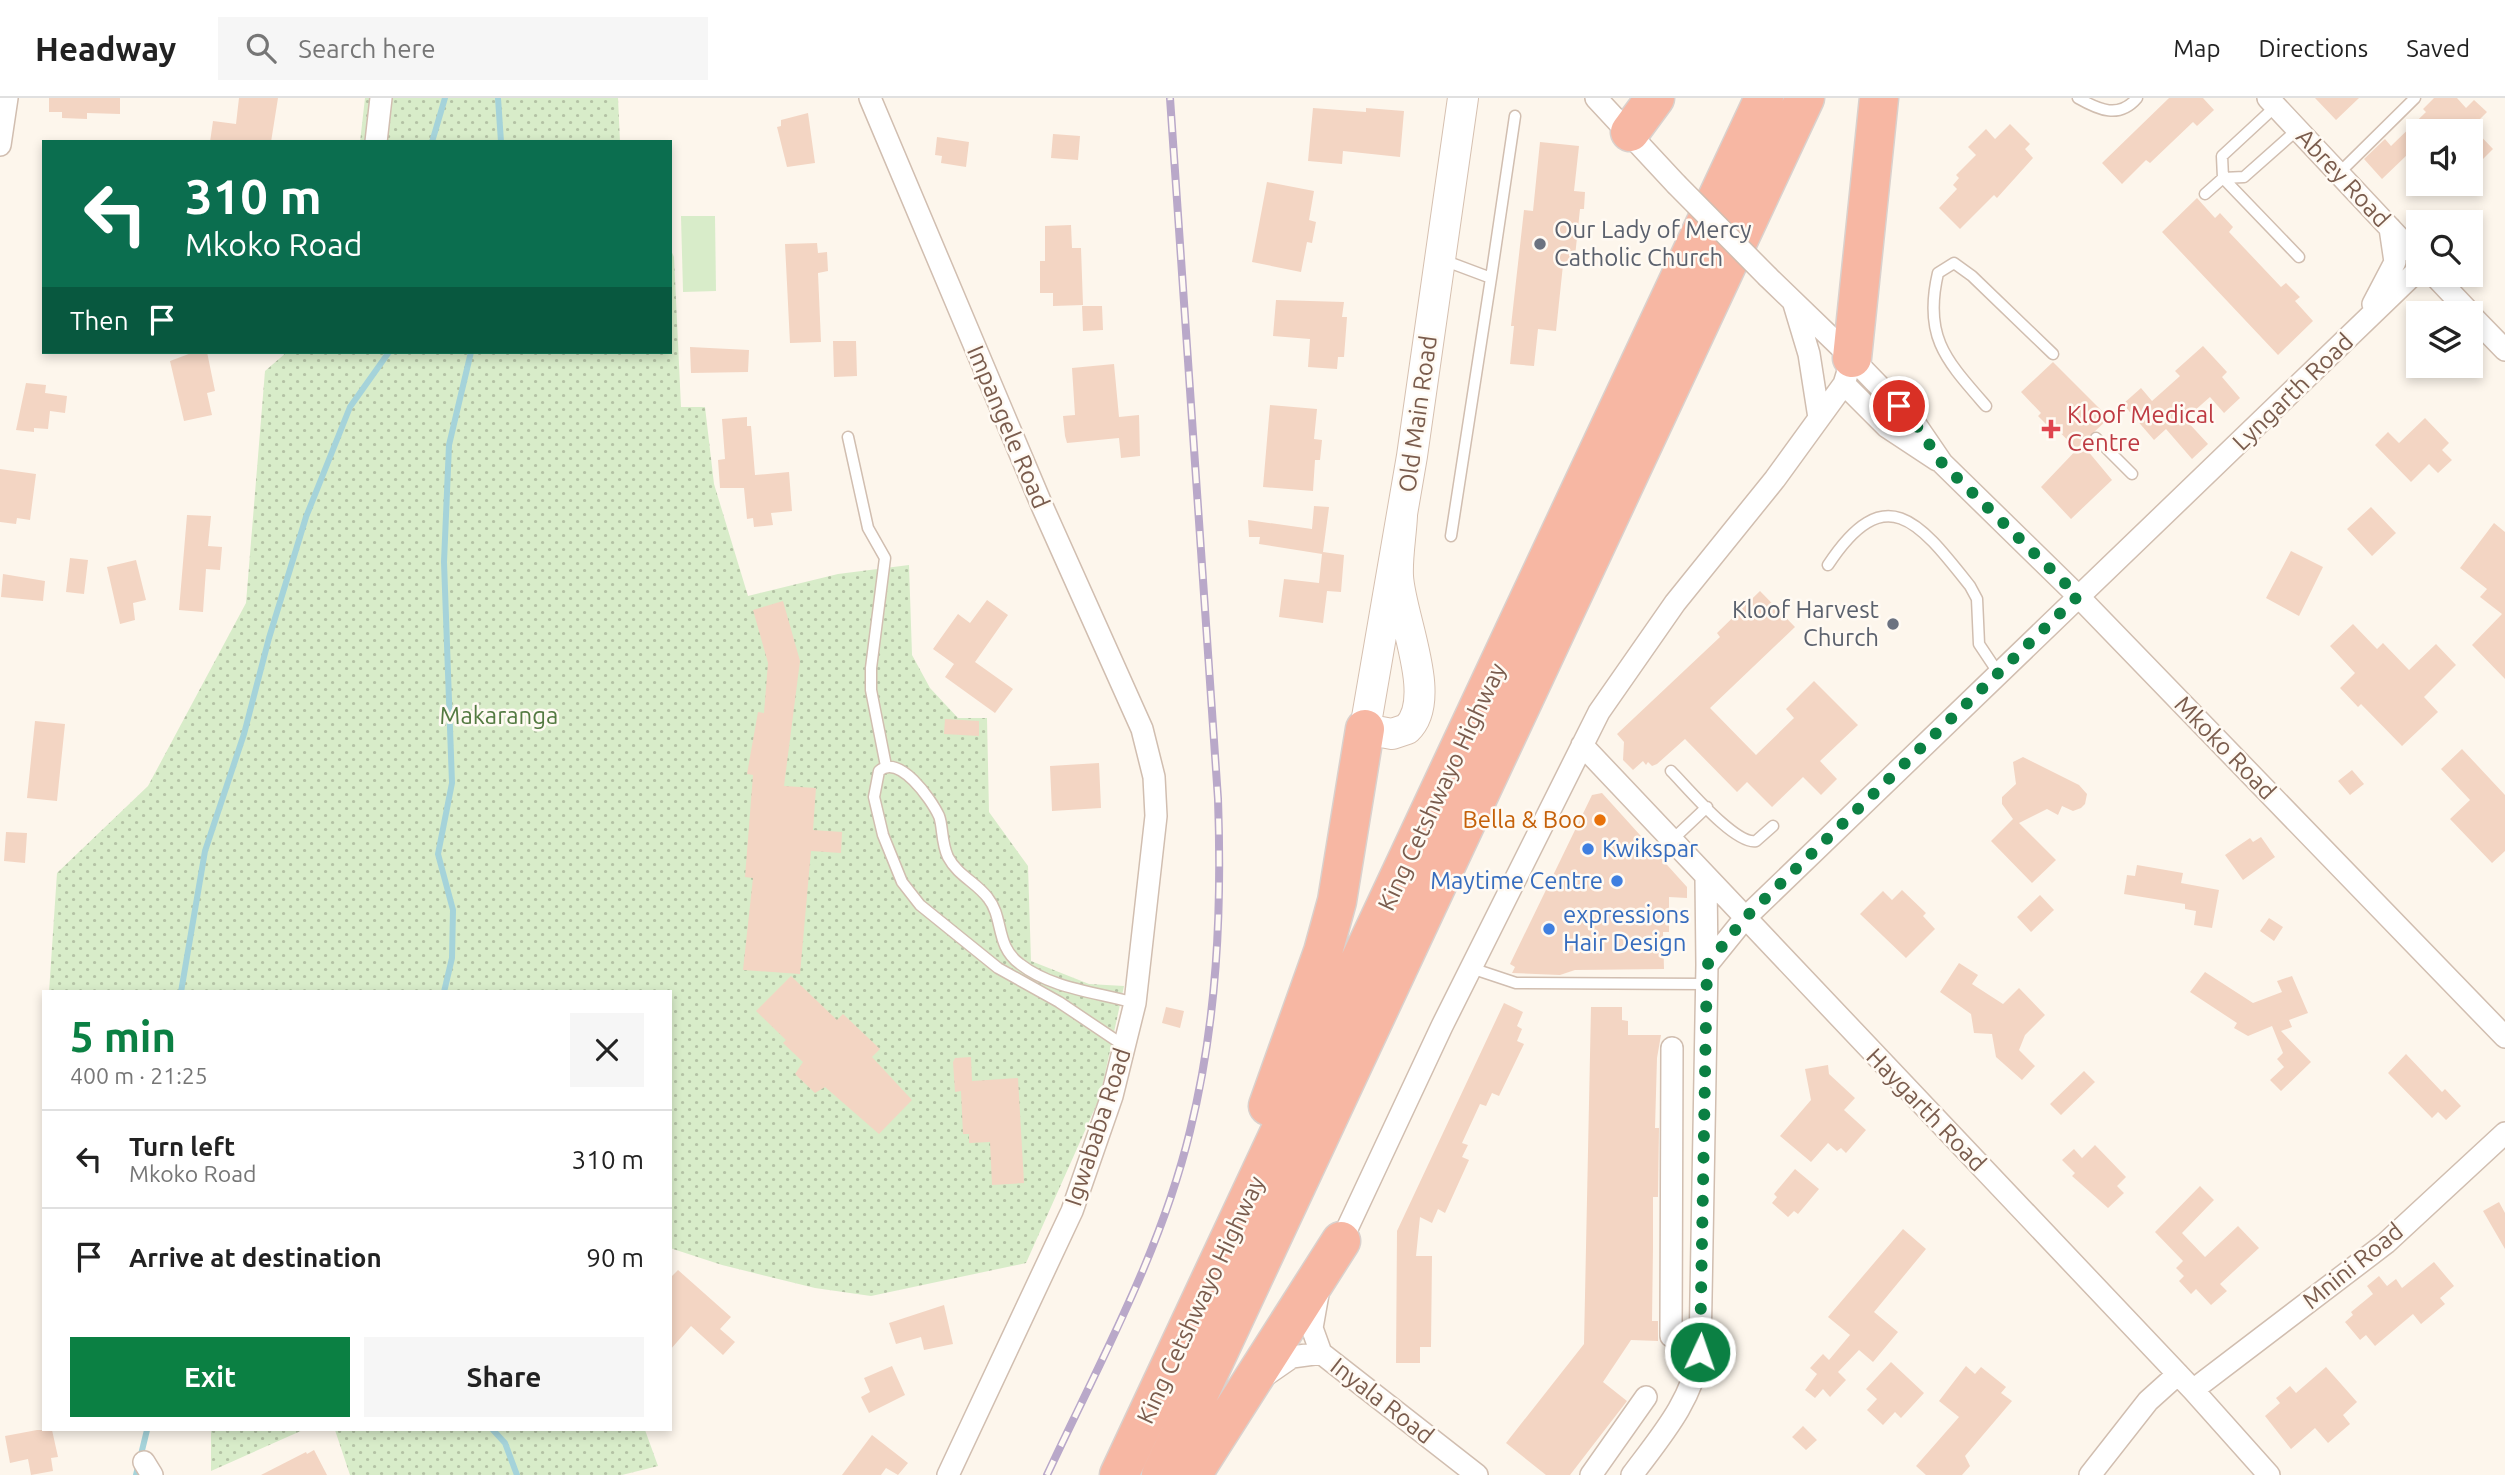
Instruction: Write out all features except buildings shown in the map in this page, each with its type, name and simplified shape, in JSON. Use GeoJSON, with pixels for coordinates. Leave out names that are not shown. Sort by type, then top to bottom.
{"type":"FeatureCollection","features":[{"type":"Feature","properties":{"kind":"highway"},"geometry":{"type":"LineString","coordinates":[[1630,132],[1655,98]]}},
{"type":"Feature","properties":{"kind":"highway","name":"King Cetshwayo Highway"},"geometry":{"type":"LineString","coordinates":[[1119,1475],[1763,98]]}},
{"type":"Feature","properties":{"kind":"highway","name":"King Cetshwayo Highway"},"geometry":{"type":"LineString","coordinates":[[1161,1475],[1805,98]]}},
{"type":"Feature","properties":{"kind":"highway"},"geometry":{"type":"LineString","coordinates":[[1848,371],[1879,98]]}},
{"type":"Feature","properties":{"kind":"highway"},"geometry":{"type":"LineString","coordinates":[[1168,1370],[1323,952],[1339,891],[1365,729]]}},
{"type":"Feature","properties":{"kind":"highway"},"geometry":{"type":"LineString","coordinates":[[1192,1475],[1251,1387],[1341,1241]]}},
{"type":"Feature","properties":{"kind":"street"},"geometry":{"type":"LineString","coordinates":[[0,145],[7,98]]}},
{"type":"Feature","properties":{"kind":"street"},"geometry":{"type":"LineString","coordinates":[[376,140],[381,98]]}},
{"type":"Feature","properties":{"kind":"street","name":"Impangele Road"},"geometry":{"type":"LineString","coordinates":[[870,98],[1042,508],[1131,703],[1150,755]]}},
{"type":"Feature","properties":{"kind":"street"},"geometry":{"type":"LineString","coordinates":[[1462,110],[1478,98]]}},
{"type":"Feature","properties":{"kind":"street","name":"Mkoko Road"},"geometry":{"type":"LineString","coordinates":[[1596,98],[1676,184],[1794,303],[1848,371],[1914,422],[1942,463],[2078,596],[2505,1037]]}},
{"type":"Feature","properties":{"kind":"street","name":"Abrey Road"},"geometry":{"type":"LineString","coordinates":[[2272,102],[2406,245]]}},
{"type":"Feature","properties":{"kind":"street","name":"Old Main Road"},"geometry":{"type":"LineString","coordinates":[[1365,729],[1402,516],[1462,110]]}},
{"type":"Feature","properties":{"kind":"street"},"geometry":{"type":"LineString","coordinates":[[2343,345],[2379,295],[2393,267],[2395,252],[2390,228]]}},
{"type":"Feature","properties":{"kind":"street","name":"Lyngarth Road"},"geometry":{"type":"LineString","coordinates":[[1706,974],[1745,918],[2406,282]]}},
{"type":"Feature","properties":{"kind":"street"},"geometry":{"type":"LineString","coordinates":[[2445,287],[2458,301]]}},
{"type":"Feature","properties":{"kind":"street"},"geometry":{"type":"LineString","coordinates":[[1794,303],[1810,354],[1819,418]]}},
{"type":"Feature","properties":{"kind":"street"},"geometry":{"type":"LineString","coordinates":[[2483,327],[2505,350]]}},
{"type":"Feature","properties":{"kind":"street","name":"Inyala Road"},"geometry":{"type":"LineString","coordinates":[[1477,1475],[1321,1353],[1312,1328],[1314,1307],[1341,1241],[1471,968],[1582,745],[1627,668],[1819,418],[1848,371]]}},
{"type":"Feature","properties":{"kind":"street"},"geometry":{"type":"LineString","coordinates":[[1365,729],[1392,734],[1403,732],[1412,724],[1420,708],[1418,678],[1398,576],[1402,516]]}},
{"type":"Feature","properties":{"kind":"street","name":"Haygarth Road"},"geometry":{"type":"LineString","coordinates":[[1582,745],[2186,1382],[2269,1475]]}},
{"type":"Feature","properties":{"kind":"street","name":"Igwababa Road"},"geometry":{"type":"LineString","coordinates":[[948,1475],[1072,1211],[1126,1047],[1135,1003],[1157,816],[1150,755]]}},
{"type":"Feature","properties":{"kind":"street"},"geometry":{"type":"LineString","coordinates":[[1632,1475],[1679,1413],[1692,1386],[1700,1352],[1706,878]]}},
{"type":"Feature","properties":{"kind":"street"},"geometry":{"type":"LineString","coordinates":[[1671,1336],[1672,1048]]}},
{"type":"Feature","properties":{"kind":"street","name":"Mnini Road"},"geometry":{"type":"LineString","coordinates":[[2090,1475],[2148,1401],[2186,1382],[2386,1243],[2505,1133]]}},
{"type":"Feature","properties":{"kind":"street"},"geometry":{"type":"LineString","coordinates":[[1671,1271],[1703,1270]]}},
{"type":"Feature","properties":{"kind":"street","name":"Inyala Road"},"geometry":{"type":"LineString","coordinates":[[1251,1387],[1292,1357],[1321,1353]]}},
{"type":"Feature","properties":{"kind":"street"},"geometry":{"type":"LineString","coordinates":[[1622,1475],[1597,1468],[1646,1397]]}},
{"type":"Feature","properties":{"kind":"lane"},"geometry":{"type":"LineString","coordinates":[[2078,98],[2099,108],[2120,111],[2137,98]]}},
{"type":"Feature","properties":{"kind":"lane"},"geometry":{"type":"LineString","coordinates":[[2338,174],[2415,98]]}},
{"type":"Feature","properties":{"kind":"lane"},"geometry":{"type":"LineString","coordinates":[[2272,102],[2222,156],[2223,178],[2300,257]]}},
{"type":"Feature","properties":{"kind":"lane"},"geometry":{"type":"LineString","coordinates":[[1451,536],[1515,116]]}},
{"type":"Feature","properties":{"kind":"lane"},"geometry":{"type":"LineString","coordinates":[[2205,194],[2223,178],[2244,177],[2297,130]]}},
{"type":"Feature","properties":{"kind":"lane"},"geometry":{"type":"LineString","coordinates":[[1440,259],[1491,278]]}},
{"type":"Feature","properties":{"kind":"lane"},"geometry":{"type":"LineString","coordinates":[[1986,406],[1937,342],[1932,299],[1938,273],[1954,263],[1972,276],[2053,354]]}},
{"type":"Feature","properties":{"kind":"lane"},"geometry":{"type":"LineString","coordinates":[[848,437],[866,522],[885,558],[871,668],[872,690],[886,766]]}},
{"type":"Feature","properties":{"kind":"lane"},"geometry":{"type":"LineString","coordinates":[[2096,438],[2132,474]]}},
{"type":"Feature","properties":{"kind":"lane"},"geometry":{"type":"LineString","coordinates":[[1828,565],[1850,533],[1864,523],[1890,515],[1910,520],[1970,586],[1977,599],[1979,644],[1999,674]]}},
{"type":"Feature","properties":{"kind":"lane"},"geometry":{"type":"LineString","coordinates":[[1488,660],[1516,630]]}},
{"type":"Feature","properties":{"kind":"lane"},"geometry":{"type":"LineString","coordinates":[[886,766],[897,767],[904,772],[933,807],[940,818],[940,833],[957,872],[989,899],[1000,936],[1010,955],[1021,965],[1077,990],[1135,1003]]}},
{"type":"Feature","properties":{"kind":"lane"},"geometry":{"type":"LineString","coordinates":[[886,766],[875,778],[874,797],[883,835],[902,882],[920,905],[1014,977],[1059,1002],[1126,1047]]}},
{"type":"Feature","properties":{"kind":"lane"},"geometry":{"type":"LineString","coordinates":[[1671,771],[1732,832],[1749,842],[1756,841],[1773,827]]}},
{"type":"Feature","properties":{"kind":"lane"},"geometry":{"type":"LineString","coordinates":[[1422,828],[1429,779]]}},
{"type":"Feature","properties":{"kind":"lane"},"geometry":{"type":"LineString","coordinates":[[1671,841],[1707,807]]}},
{"type":"Feature","properties":{"kind":"lane"},"geometry":{"type":"LineString","coordinates":[[1014,977],[1021,965]]}},
{"type":"Feature","properties":{"kind":"lane"},"geometry":{"type":"LineString","coordinates":[[1471,968],[1516,983],[1706,974]]}},
{"type":"Feature","properties":{"kind":"green space"},"geometry":{"type":"Polygon","coordinates":[[[365,98],[618,98],[620,140],[360,140],[365,98]]]}},
{"type":"Feature","properties":{"kind":"green space"},"geometry":{"type":"Polygon","coordinates":[[[681,216],[715,216],[716,291],[683,292],[681,216]]]}},
{"type":"Feature","properties":{"kind":"green space","name":"Makaranga"},"geometry":{"type":"Polygon","coordinates":[[[672,252],[681,407],[705,407],[714,484],[748,596],[838,574],[909,565],[912,655],[930,688],[958,718],[987,718],[989,812],[1028,866],[1031,961],[1089,984],[1124,986],[1100,1097],[1026,1263],[871,1296],[815,1288],[722,1265],[672,1249],[672,990],[49,990],[57,873],[148,786],[246,603],[265,371],[285,354],[672,354],[672,252]]]}},
{"type":"Feature","properties":{"kind":"green space"},"geometry":{"type":"Polygon","coordinates":[[[211,1431],[301,1431],[211,1471],[211,1431]]]}},
{"type":"Feature","properties":{"kind":"green space"},"geometry":{"type":"Polygon","coordinates":[[[335,1431],[645,1431],[658,1466],[622,1475],[350,1475],[335,1431]]]}},
{"type":"Feature","properties":{"kind":"waterway"},"geometry":{"type":"LineString","coordinates":[[433,140],[445,98]]}},
{"type":"Feature","properties":{"kind":"waterway"},"geometry":{"type":"LineString","coordinates":[[498,98],[501,140]]}},
{"type":"Feature","properties":{"kind":"waterway"},"geometry":{"type":"LineString","coordinates":[[181,990],[205,851],[244,734],[269,638],[306,517],[350,407],[388,354]]}},
{"type":"Feature","properties":{"kind":"waterway"},"geometry":{"type":"LineString","coordinates":[[444,990],[452,958],[453,910],[438,854],[452,783],[444,562],[449,445],[471,354]]}},
{"type":"Feature","properties":{"kind":"waterway"},"geometry":{"type":"LineString","coordinates":[[136,1475],[147,1431]]}},
{"type":"Feature","properties":{"kind":"waterway"},"geometry":{"type":"LineString","coordinates":[[494,1431],[505,1443],[517,1475]]}},
{"type":"Feature","properties":{"kind":"railway"},"geometry":{"type":"LineString","coordinates":[[1047,1475],[1146,1263],[1178,1176],[1199,1090],[1216,966],[1218,799],[1170,98]]}},
{"type":"Feature","properties":{"kind":"place","name":"Our Lady of Mercy Catholic Church"},"geometry":{"type":"Point","coordinates":[1540,244]}},
{"type":"Feature","properties":{"kind":"place","name":"Kloof Medical Centre"},"geometry":{"type":"Point","coordinates":[2051,429]}},
{"type":"Feature","properties":{"kind":"place","name":"Kloof Harvest Church"},"geometry":{"type":"Point","coordinates":[1893,624]}},
{"type":"Feature","properties":{"kind":"place","name":"Bella & Boo"},"geometry":{"type":"Point","coordinates":[1600,820]}},
{"type":"Feature","properties":{"kind":"place","name":"Kwikspar"},"geometry":{"type":"Point","coordinates":[1588,849]}},
{"type":"Feature","properties":{"kind":"place","name":"Maytime Centre"},"geometry":{"type":"Point","coordinates":[1617,881]}},
{"type":"Feature","properties":{"kind":"place","name":"expressions Hair Design"},"geometry":{"type":"Point","coordinates":[1549,929]}},
{"type":"Feature","properties":{"kind":"route"},"geometry":{"type":"LineString","coordinates":[[1700,1352],[1707,965],[1745,918],[2078,596],[1942,463],[1914,422],[1899,406]]}}]}
